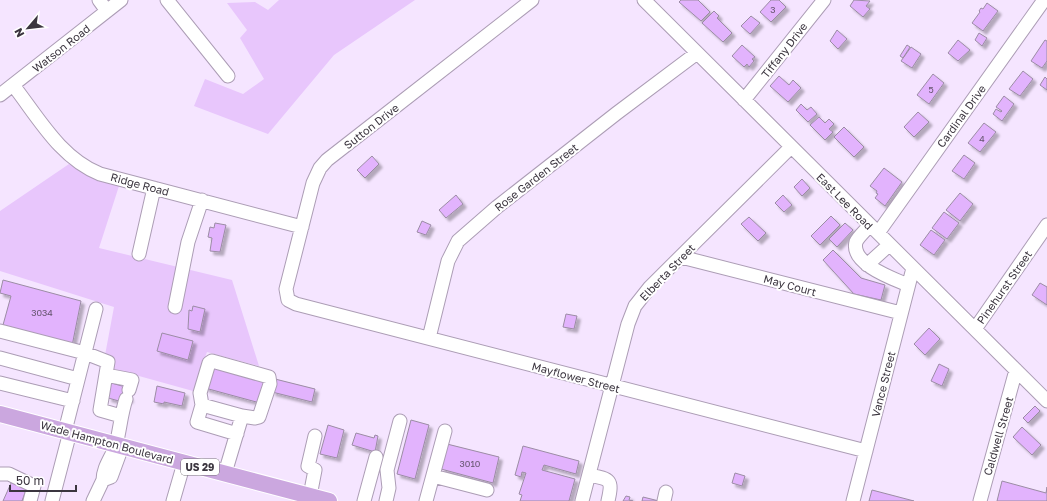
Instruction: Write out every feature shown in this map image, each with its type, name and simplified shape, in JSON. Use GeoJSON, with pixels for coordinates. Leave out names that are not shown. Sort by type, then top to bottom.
{"type":"FeatureCollection","features":[{"type":"Feature","properties":{"kind":"main road","name":"Wade Hampton Boulevard"},"geometry":{"type":"LineString","coordinates":[[0,414],[225,473],[309,498],[330,501]]}},
{"type":"Feature","properties":{"kind":"street"},"geometry":{"type":"LineString","coordinates":[[99,0],[107,11]]}},
{"type":"Feature","properties":{"kind":"street","name":"Watson Road"},"geometry":{"type":"LineString","coordinates":[[0,95],[121,0]]}},
{"type":"Feature","properties":{"kind":"street"},"geometry":{"type":"LineString","coordinates":[[167,0],[228,76]]}},
{"type":"Feature","properties":{"kind":"street","name":"Sutton Drive"},"geometry":{"type":"LineString","coordinates":[[288,300],[286,289],[314,178],[320,168],[327,160],[532,0]]}},
{"type":"Feature","properties":{"kind":"street","name":"East Lee Road"},"geometry":{"type":"LineString","coordinates":[[644,0],[1047,401]]}},
{"type":"Feature","properties":{"kind":"street","name":"Tiffany Drive"},"geometry":{"type":"LineString","coordinates":[[744,100],[824,0]]}},
{"type":"Feature","properties":{"kind":"street","name":"Cardinal Drive"},"geometry":{"type":"LineString","coordinates":[[867,265],[858,256],[856,241],[874,229],[1044,0]]}},
{"type":"Feature","properties":{"kind":"street","name":"Rose Garden Street"},"geometry":{"type":"LineString","coordinates":[[429,338],[448,261],[458,240],[497,207],[617,113],[697,53]]}},
{"type":"Feature","properties":{"kind":"street","name":"Ridge Road"},"geometry":{"type":"LineString","coordinates":[[13,85],[61,147],[76,162],[100,174],[302,227]]}},
{"type":"Feature","properties":{"kind":"street","name":"Elberta Street"},"geometry":{"type":"LineString","coordinates":[[582,501],[628,324],[635,306],[650,287],[791,147]]}},
{"type":"Feature","properties":{"kind":"street"},"geometry":{"type":"LineString","coordinates":[[139,254],[154,188]]}},
{"type":"Feature","properties":{"kind":"street"},"geometry":{"type":"LineString","coordinates":[[175,307],[188,242],[202,200]]}},
{"type":"Feature","properties":{"kind":"street","name":"Pinehurst Street"},"geometry":{"type":"LineString","coordinates":[[975,330],[1047,225]]}},
{"type":"Feature","properties":{"kind":"street"},"geometry":{"type":"LineString","coordinates":[[889,245],[867,265],[908,285]]}},
{"type":"Feature","properties":{"kind":"street","name":"May Court"},"geometry":{"type":"LineString","coordinates":[[681,257],[900,313]]}},
{"type":"Feature","properties":{"kind":"street","name":"Vance Street"},"geometry":{"type":"LineString","coordinates":[[853,501],[900,313],[913,268]]}},
{"type":"Feature","properties":{"kind":"street","name":"Mayflower Street"},"geometry":{"type":"LineString","coordinates":[[288,300],[296,304],[866,451]]}},
{"type":"Feature","properties":{"kind":"street"},"geometry":{"type":"LineString","coordinates":[[52,501],[68,432],[78,379],[96,309]]}},
{"type":"Feature","properties":{"kind":"street"},"geometry":{"type":"LineString","coordinates":[[0,331],[85,353],[108,362],[100,410],[121,416]]}},
{"type":"Feature","properties":{"kind":"street"},"geometry":{"type":"LineString","coordinates":[[0,358],[78,379]]}},
{"type":"Feature","properties":{"kind":"street"},"geometry":{"type":"LineString","coordinates":[[202,405],[242,416],[254,418],[259,417],[270,384],[269,377],[212,361],[209,363],[200,393],[202,405],[198,422],[237,434]]}},
{"type":"Feature","properties":{"kind":"street","name":"Caldwell Street"},"geometry":{"type":"LineString","coordinates":[[980,501],[1016,370]]}},
{"type":"Feature","properties":{"kind":"street"},"geometry":{"type":"LineString","coordinates":[[92,501],[103,480],[111,477],[119,446],[121,416],[132,380],[106,375]]}},
{"type":"Feature","properties":{"kind":"street"},"geometry":{"type":"LineString","coordinates":[[0,383],[73,401]]}},
{"type":"Feature","properties":{"kind":"street"},"geometry":{"type":"LineString","coordinates":[[225,473],[242,416]]}},
{"type":"Feature","properties":{"kind":"street"},"geometry":{"type":"LineString","coordinates":[[386,501],[389,488],[387,470],[400,421]]}},
{"type":"Feature","properties":{"kind":"street"},"geometry":{"type":"LineString","coordinates":[[426,501],[445,431]]}},
{"type":"Feature","properties":{"kind":"street"},"geometry":{"type":"LineString","coordinates":[[309,498],[316,470],[308,466],[315,436]]}},
{"type":"Feature","properties":{"kind":"street"},"geometry":{"type":"LineString","coordinates":[[364,501],[376,457]]}},
{"type":"Feature","properties":{"kind":"street"},"geometry":{"type":"LineString","coordinates":[[173,501],[184,463]]}},
{"type":"Feature","properties":{"kind":"street"},"geometry":{"type":"LineString","coordinates":[[0,474],[9,474],[34,486],[30,501]]}},
{"type":"Feature","properties":{"kind":"street"},"geometry":{"type":"LineString","coordinates":[[589,475],[607,478],[610,482],[611,486],[608,501]]}},
{"type":"Feature","properties":{"kind":"street"},"geometry":{"type":"LineString","coordinates":[[433,476],[487,490]]}},
{"type":"Feature","properties":{"kind":"shaded area"},"geometry":{"type":"Polygon","coordinates":[[[279,0],[415,0],[334,55],[268,134],[194,106],[205,79],[243,94],[264,79],[240,38],[247,30],[227,3],[255,2],[268,10],[279,0]]]}},
{"type":"Feature","properties":{"kind":"shaded area"},"geometry":{"type":"Polygon","coordinates":[[[69,164],[119,186],[99,248],[232,280],[259,366],[207,352],[193,391],[103,366],[114,307],[0,271],[0,211],[69,164]]]}},
{"type":"Feature","properties":{"kind":"building"},"geometry":{"type":"Polygon","coordinates":[[[681,0],[698,0],[710,12],[701,21],[679,2],[681,0]]]}},
{"type":"Feature","properties":{"kind":"building"},"geometry":{"type":"Polygon","coordinates":[[[771,0],[779,0],[786,7],[771,22],[760,12],[771,0]]]}},
{"type":"Feature","properties":{"kind":"building"},"geometry":{"type":"Polygon","coordinates":[[[854,0],[870,1],[866,6],[870,9],[863,17],[850,6],[854,0]]]}},
{"type":"Feature","properties":{"kind":"building"},"geometry":{"type":"Polygon","coordinates":[[[987,3],[998,11],[983,31],[972,23],[980,12],[979,11],[981,8],[983,9],[987,3]]]}},
{"type":"Feature","properties":{"kind":"building"},"geometry":{"type":"Polygon","coordinates":[[[714,11],[719,16],[717,18],[732,33],[723,42],[702,23],[714,11]]]}},
{"type":"Feature","properties":{"kind":"building"},"geometry":{"type":"Polygon","coordinates":[[[751,16],[760,23],[750,34],[741,26],[751,16]]]}},
{"type":"Feature","properties":{"kind":"building"},"geometry":{"type":"Polygon","coordinates":[[[837,30],[847,39],[838,49],[830,41],[837,30]]]}},
{"type":"Feature","properties":{"kind":"building"},"geometry":{"type":"Polygon","coordinates":[[[979,33],[987,38],[982,46],[975,40],[979,33]]]}},
{"type":"Feature","properties":{"kind":"building"},"geometry":{"type":"Polygon","coordinates":[[[958,40],[970,50],[958,61],[948,53],[958,40]]]}},
{"type":"Feature","properties":{"kind":"building"},"geometry":{"type":"Polygon","coordinates":[[[1045,40],[1047,41],[1047,61],[1042,68],[1031,61],[1045,40]]]}},
{"type":"Feature","properties":{"kind":"building"},"geometry":{"type":"Polygon","coordinates":[[[742,45],[755,57],[752,59],[754,61],[749,67],[747,64],[744,67],[732,56],[742,45]]]}},
{"type":"Feature","properties":{"kind":"building"},"geometry":{"type":"Polygon","coordinates":[[[907,45],[910,47],[903,58],[900,56],[907,45]]]}},
{"type":"Feature","properties":{"kind":"building"},"geometry":{"type":"Polygon","coordinates":[[[911,47],[921,54],[912,68],[901,61],[911,47]]]}},
{"type":"Feature","properties":{"kind":"building"},"geometry":{"type":"Polygon","coordinates":[[[1023,71],[1033,79],[1020,96],[1009,89],[1023,71]]]}},
{"type":"Feature","properties":{"kind":"building"},"geometry":{"type":"Polygon","coordinates":[[[933,74],[944,83],[929,104],[917,95],[933,74]]]}},
{"type":"Feature","properties":{"kind":"building"},"geometry":{"type":"Polygon","coordinates":[[[779,76],[789,85],[793,80],[801,88],[788,102],[770,86],[779,76]]]}},
{"type":"Feature","properties":{"kind":"building"},"geometry":{"type":"Polygon","coordinates":[[[1045,77],[1047,79],[1047,90],[1040,85],[1045,77]]]}},
{"type":"Feature","properties":{"kind":"building"},"geometry":{"type":"Polygon","coordinates":[[[1004,96],[1014,104],[1002,121],[993,114],[996,109],[1001,112],[1002,111],[996,107],[1004,96]]]}},
{"type":"Feature","properties":{"kind":"building"},"geometry":{"type":"Polygon","coordinates":[[[801,104],[807,110],[811,107],[817,114],[808,122],[796,110],[801,104]]]}},
{"type":"Feature","properties":{"kind":"building"},"geometry":{"type":"Polygon","coordinates":[[[918,112],[929,122],[914,137],[904,127],[918,112]]]}},
{"type":"Feature","properties":{"kind":"building"},"geometry":{"type":"Polygon","coordinates":[[[819,117],[825,123],[829,119],[834,124],[829,129],[833,132],[825,140],[810,125],[819,117]]]}},
{"type":"Feature","properties":{"kind":"building"},"geometry":{"type":"Polygon","coordinates":[[[984,123],[996,132],[980,152],[968,143],[984,123]]]}},
{"type":"Feature","properties":{"kind":"building"},"geometry":{"type":"Polygon","coordinates":[[[844,127],[864,147],[854,157],[834,137],[844,127]]]}},
{"type":"Feature","properties":{"kind":"building"},"geometry":{"type":"Polygon","coordinates":[[[964,155],[975,163],[964,179],[952,171],[964,155]]]}},
{"type":"Feature","properties":{"kind":"building"},"geometry":{"type":"Polygon","coordinates":[[[372,156],[379,164],[365,178],[357,170],[372,156]]]}},
{"type":"Feature","properties":{"kind":"building"},"geometry":{"type":"Polygon","coordinates":[[[884,168],[902,182],[885,206],[875,198],[878,194],[876,193],[877,191],[870,186],[884,168]]]}},
{"type":"Feature","properties":{"kind":"building"},"geometry":{"type":"Polygon","coordinates":[[[802,179],[810,188],[802,196],[794,187],[802,179]]]}},
{"type":"Feature","properties":{"kind":"building"},"geometry":{"type":"Polygon","coordinates":[[[960,193],[973,204],[960,221],[946,210],[960,193]]]}},
{"type":"Feature","properties":{"kind":"building"},"geometry":{"type":"Polygon","coordinates":[[[456,195],[463,204],[446,218],[439,210],[456,195]]]}},
{"type":"Feature","properties":{"kind":"building"},"geometry":{"type":"Polygon","coordinates":[[[783,195],[792,205],[784,212],[775,203],[783,195]]]}},
{"type":"Feature","properties":{"kind":"building"},"geometry":{"type":"Polygon","coordinates":[[[944,212],[959,223],[947,239],[932,228],[944,212]]]}},
{"type":"Feature","properties":{"kind":"building"},"geometry":{"type":"Polygon","coordinates":[[[831,216],[840,225],[820,245],[811,236],[831,216]]]}},
{"type":"Feature","properties":{"kind":"building"},"geometry":{"type":"Polygon","coordinates":[[[749,217],[766,233],[758,241],[741,224],[749,217]]]}},
{"type":"Feature","properties":{"kind":"building"},"geometry":{"type":"Polygon","coordinates":[[[422,221],[431,225],[426,235],[417,232],[422,221]]]}},
{"type":"Feature","properties":{"kind":"building"},"geometry":{"type":"Polygon","coordinates":[[[215,223],[226,225],[220,252],[210,251],[212,238],[208,237],[210,227],[214,228],[215,223]]]}},
{"type":"Feature","properties":{"kind":"building"},"geometry":{"type":"Polygon","coordinates":[[[845,223],[853,230],[837,247],[829,239],[845,223]]]}},
{"type":"Feature","properties":{"kind":"building"},"geometry":{"type":"Polygon","coordinates":[[[931,230],[945,240],[934,255],[920,245],[931,230]]]}},
{"type":"Feature","properties":{"kind":"building"},"geometry":{"type":"Polygon","coordinates":[[[833,250],[861,278],[885,285],[881,300],[854,294],[823,260],[833,250]]]}},
{"type":"Feature","properties":{"kind":"building"},"geometry":{"type":"Polygon","coordinates":[[[3,280],[81,301],[72,346],[51,338],[3,325],[11,296],[0,293],[3,280]]]}},
{"type":"Feature","properties":{"kind":"building"},"geometry":{"type":"Polygon","coordinates":[[[1040,283],[1047,287],[1047,305],[1032,295],[1040,283]]]}},
{"type":"Feature","properties":{"kind":"building"},"geometry":{"type":"Polygon","coordinates":[[[193,306],[205,309],[200,332],[188,329],[189,310],[192,311],[193,306]]]}},
{"type":"Feature","properties":{"kind":"building"},"geometry":{"type":"Polygon","coordinates":[[[566,314],[577,316],[574,329],[563,327],[566,314]]]}},
{"type":"Feature","properties":{"kind":"building"},"geometry":{"type":"Polygon","coordinates":[[[929,328],[940,339],[925,355],[914,344],[929,328]]]}},
{"type":"Feature","properties":{"kind":"building"},"geometry":{"type":"Polygon","coordinates":[[[162,333],[193,341],[188,360],[157,351],[162,333]]]}},
{"type":"Feature","properties":{"kind":"building"},"geometry":{"type":"Polygon","coordinates":[[[211,363],[267,377],[260,403],[205,388],[211,363]]]}},
{"type":"Feature","properties":{"kind":"building"},"geometry":{"type":"Polygon","coordinates":[[[939,364],[949,369],[942,386],[931,381],[939,364]]]}},
{"type":"Feature","properties":{"kind":"building"},"geometry":{"type":"Polygon","coordinates":[[[275,379],[315,389],[312,402],[272,392],[275,379]]]}},
{"type":"Feature","properties":{"kind":"building"},"geometry":{"type":"Polygon","coordinates":[[[111,383],[122,386],[123,383],[130,399],[119,401],[108,398],[111,383]]]}},
{"type":"Feature","properties":{"kind":"building"},"geometry":{"type":"Polygon","coordinates":[[[157,386],[185,393],[182,406],[164,402],[164,404],[154,402],[157,386]]]}},
{"type":"Feature","properties":{"kind":"building"},"geometry":{"type":"Polygon","coordinates":[[[1035,406],[1040,411],[1028,423],[1023,418],[1035,406]]]}},
{"type":"Feature","properties":{"kind":"building"},"geometry":{"type":"Polygon","coordinates":[[[411,420],[429,425],[415,479],[397,474],[411,420]]]}},
{"type":"Feature","properties":{"kind":"building"},"geometry":{"type":"Polygon","coordinates":[[[328,425],[344,430],[337,458],[320,454],[328,425]]]}},
{"type":"Feature","properties":{"kind":"building"},"geometry":{"type":"Polygon","coordinates":[[[1022,427],[1041,445],[1032,455],[1013,437],[1022,427]]]}},
{"type":"Feature","properties":{"kind":"building"},"geometry":{"type":"Polygon","coordinates":[[[356,433],[374,438],[375,435],[378,436],[375,452],[352,445],[356,433]]]}},
{"type":"Feature","properties":{"kind":"building"},"geometry":{"type":"Polygon","coordinates":[[[447,444],[499,457],[493,483],[441,469],[447,444]]]}},
{"type":"Feature","properties":{"kind":"building"},"geometry":{"type":"Polygon","coordinates":[[[523,446],[579,461],[576,474],[544,465],[542,470],[575,479],[569,501],[520,501],[522,495],[519,494],[526,473],[522,472],[521,477],[515,475],[523,446]]]}},
{"type":"Feature","properties":{"kind":"building"},"geometry":{"type":"Polygon","coordinates":[[[735,473],[745,476],[742,486],[732,483],[735,473]]]}},
{"type":"Feature","properties":{"kind":"building"},"geometry":{"type":"Polygon","coordinates":[[[12,481],[27,487],[22,501],[3,501],[12,481]]]}},
{"type":"Feature","properties":{"kind":"building"},"geometry":{"type":"Polygon","coordinates":[[[1002,481],[1046,493],[1047,487],[1047,501],[997,501],[1002,481]]]}},
{"type":"Feature","properties":{"kind":"building"},"geometry":{"type":"Polygon","coordinates":[[[872,490],[914,501],[869,501],[872,490]]]}},
{"type":"Feature","properties":{"kind":"building"},"geometry":{"type":"Polygon","coordinates":[[[626,496],[630,497],[629,500],[633,501],[623,501],[626,496]]]}},
{"type":"Feature","properties":{"kind":"building"},"geometry":{"type":"Polygon","coordinates":[[[643,497],[659,501],[642,501],[643,497]]]}}]}
